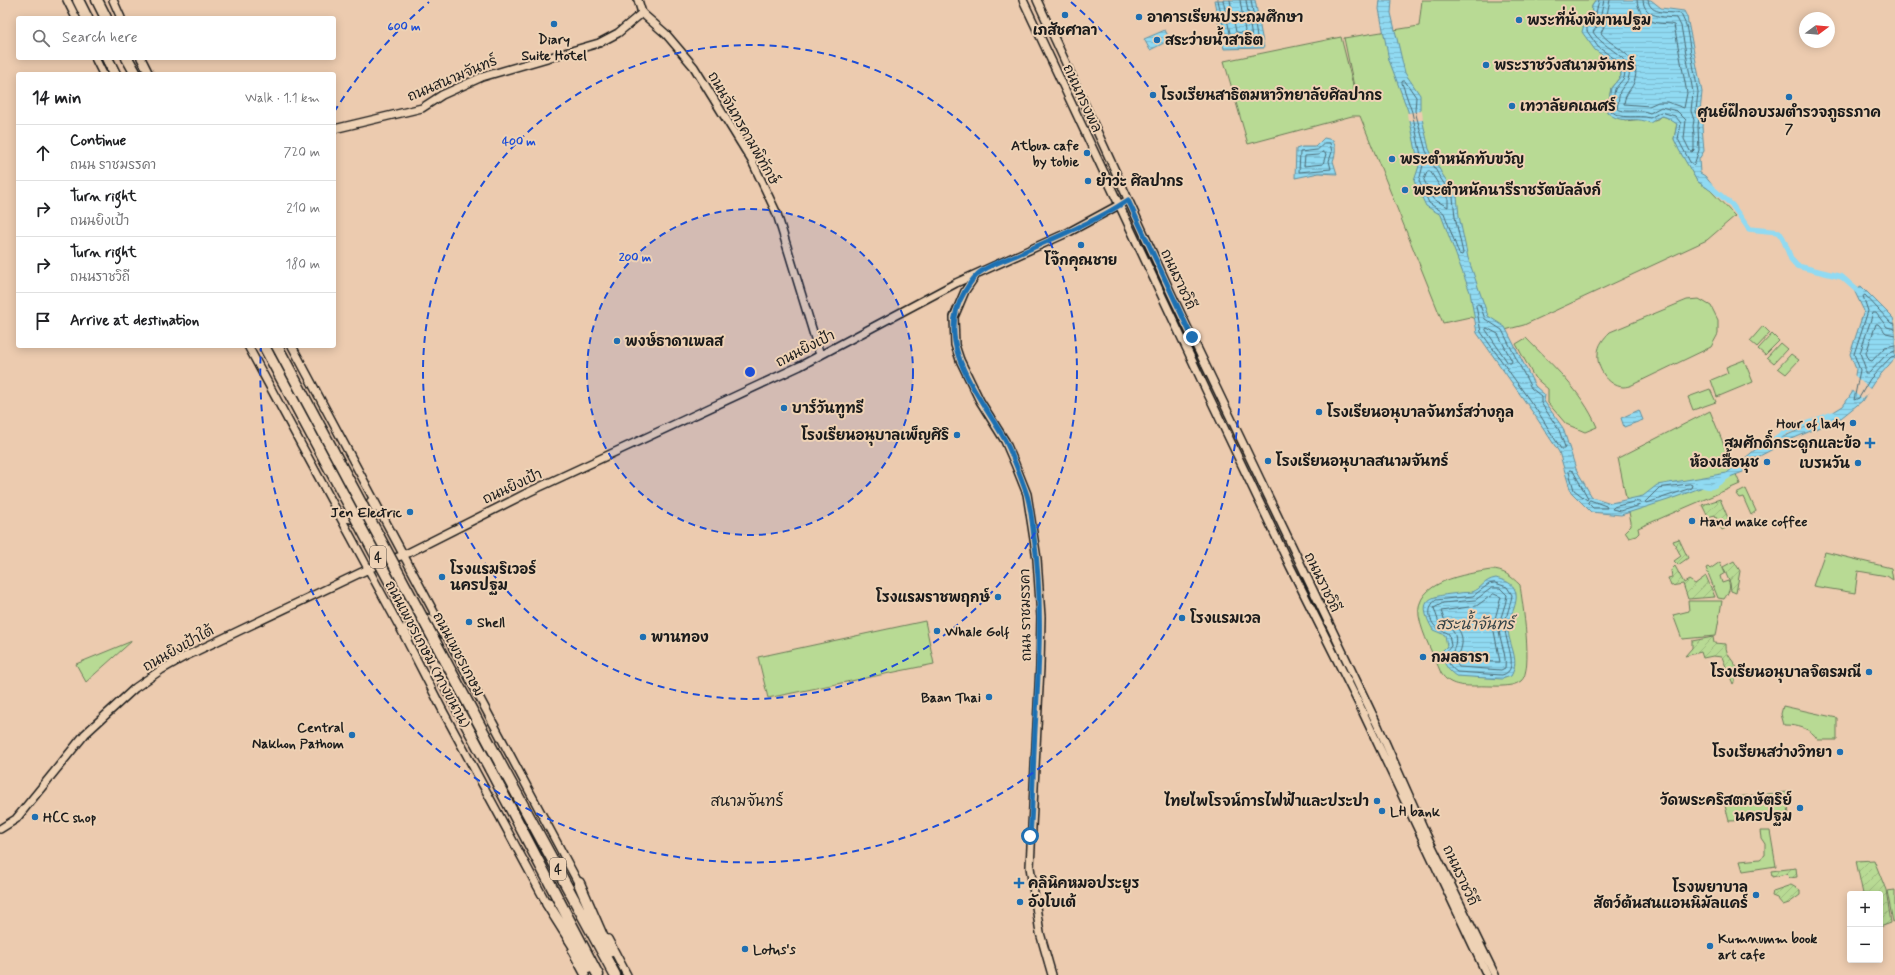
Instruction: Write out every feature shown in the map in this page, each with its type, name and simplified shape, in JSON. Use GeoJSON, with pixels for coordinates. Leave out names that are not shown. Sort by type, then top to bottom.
{"type":"FeatureCollection","features":[{"type":"Feature","properties":{"kind":"highway"},"geometry":{"type":"LineString","coordinates":[[78,0],[86,16]]}},
{"type":"Feature","properties":{"kind":"highway"},"geometry":{"type":"LineString","coordinates":[[97,0],[105,16]]}},
{"type":"Feature","properties":{"kind":"highway"},"geometry":{"type":"LineString","coordinates":[[108,60],[114,72]]}},
{"type":"Feature","properties":{"kind":"highway"},"geometry":{"type":"LineString","coordinates":[[129,60],[135,72]]}},
{"type":"Feature","properties":{"kind":"highway","name":"ถนนเพชรเกษม"},"geometry":{"type":"LineString","coordinates":[[265,348],[490,769],[598,975]]}},
{"type":"Feature","properties":{"kind":"highway","name":"ถนนเพชรเกษม"},"geometry":{"type":"LineString","coordinates":[[278,348],[615,975]]}},
{"type":"Feature","properties":{"kind":"highway"},"geometry":{"type":"LineString","coordinates":[[578,883],[619,975]]}},
{"type":"Feature","properties":{"kind":"highway"},"geometry":{"type":"LineString","coordinates":[[546,904],[592,975]]}},
{"type":"Feature","properties":{"kind":"main road"},"geometry":{"type":"LineString","coordinates":[[67,0],[75,16]]}},
{"type":"Feature","properties":{"kind":"main road"},"geometry":{"type":"LineString","coordinates":[[113,0],[120,16]]}},
{"type":"Feature","properties":{"kind":"main road"},"geometry":{"type":"LineString","coordinates":[[638,0],[642,13]]}},
{"type":"Feature","properties":{"kind":"main road","name":"ถนนทรงพล"},"geometry":{"type":"LineString","coordinates":[[1023,0],[1120,206]]}},
{"type":"Feature","properties":{"kind":"main road","name":"ถนนทรงพล"},"geometry":{"type":"LineString","coordinates":[[1037,0],[1128,200]]}},
{"type":"Feature","properties":{"kind":"main road","name":"ถนนสนามจันทร์"},"geometry":{"type":"LineString","coordinates":[[336,130],[422,108],[442,95],[482,77],[599,43],[618,33],[642,13]]}},
{"type":"Feature","properties":{"kind":"main road","name":"ถนนจันทรคามพิทักษ์"},"geometry":{"type":"LineString","coordinates":[[642,13],[666,34],[694,67],[752,161],[777,214],[820,355]]}},
{"type":"Feature","properties":{"kind":"main road"},"geometry":{"type":"LineString","coordinates":[[96,60],[101,72]]}},
{"type":"Feature","properties":{"kind":"main road"},"geometry":{"type":"LineString","coordinates":[[142,60],[148,72]]}},
{"type":"Feature","properties":{"kind":"main road","name":"ถนนยิงเป้า"},"geometry":{"type":"LineString","coordinates":[[368,569],[404,555],[497,508],[820,355],[956,283],[976,275],[1120,206],[1128,200]]}},
{"type":"Feature","properties":{"kind":"main road","name":"ถนนราชวิถี"},"geometry":{"type":"LineString","coordinates":[[1128,200],[1286,537],[1378,726],[1449,881],[1495,975]]}},
{"type":"Feature","properties":{"kind":"main road","name":"ถนนราชวิถี"},"geometry":{"type":"LineString","coordinates":[[1120,206],[1278,540],[1359,704],[1487,975]]}},
{"type":"Feature","properties":{"kind":"main road","name":"ถนน ราชมรรคา"},"geometry":{"type":"LineString","coordinates":[[976,275],[965,291],[954,317],[955,345],[960,360],[980,401],[1005,441],[1027,494],[1037,559],[1041,617],[1040,667],[1030,867],[1040,933],[1052,975]]}},
{"type":"Feature","properties":{"kind":"main road","name":"ถนนเพชรเกษม (ทางขนาน)"},"geometry":{"type":"LineString","coordinates":[[249,348],[585,975]]}},
{"type":"Feature","properties":{"kind":"main road","name":"ถนนเพชรเกษม (ทางขนาน)"},"geometry":{"type":"LineString","coordinates":[[293,348],[627,975]]}},
{"type":"Feature","properties":{"kind":"main road"},"geometry":{"type":"LineString","coordinates":[[336,510],[346,518],[354,520],[362,521],[368,518],[372,514],[373,506],[366,485]]}},
{"type":"Feature","properties":{"kind":"main road"},"geometry":{"type":"LineString","coordinates":[[1278,540],[1286,537]]}},
{"type":"Feature","properties":{"kind":"main road","name":"ถนนยิงเป้าใต้"},"geometry":{"type":"LineString","coordinates":[[0,829],[16,819],[28,806],[86,734],[121,700],[161,670],[368,569]]}},
{"type":"Feature","properties":{"kind":"main road"},"geometry":{"type":"LineString","coordinates":[[422,669],[407,631],[407,620],[412,615],[424,615],[452,645]]}},
{"type":"Feature","properties":{"kind":"green space","name":"พระราชวังสนามจันทร์"},"geometry":{"type":"Polygon","coordinates":[[[1422,0],[1596,0],[1592,6],[1591,21],[1605,56],[1621,72],[1621,76],[1611,88],[1607,112],[1625,121],[1642,119],[1655,121],[1661,116],[1677,123],[1674,139],[1697,181],[1710,190],[1735,216],[1707,240],[1524,325],[1505,330],[1470,317],[1443,323],[1360,116],[1352,116],[1248,144],[1224,61],[1341,37],[1357,101],[1344,38],[1419,26],[1422,0]]]}},
{"type":"Feature","properties":{"kind":"green space"},"geometry":{"type":"Polygon","coordinates":[[[1699,299],[1711,306],[1718,320],[1718,334],[1711,347],[1629,386],[1618,386],[1608,380],[1601,370],[1598,359],[1598,351],[1602,342],[1610,332],[1687,300],[1699,299]]]}},
{"type":"Feature","properties":{"kind":"green space"},"geometry":{"type":"Polygon","coordinates":[[[1763,326],[1770,333],[1757,347],[1750,341],[1763,326]]]}},
{"type":"Feature","properties":{"kind":"green space"},"geometry":{"type":"Polygon","coordinates":[[[1772,334],[1779,341],[1765,355],[1758,349],[1772,334]]]}},
{"type":"Feature","properties":{"kind":"green space"},"geometry":{"type":"Polygon","coordinates":[[[1526,338],[1575,390],[1591,414],[1597,427],[1585,432],[1566,424],[1548,403],[1548,389],[1534,377],[1516,344],[1526,338]]]}},
{"type":"Feature","properties":{"kind":"green space"},"geometry":{"type":"Polygon","coordinates":[[[1780,343],[1787,349],[1774,363],[1767,357],[1780,343]]]}},
{"type":"Feature","properties":{"kind":"green space"},"geometry":{"type":"Polygon","coordinates":[[[1791,354],[1799,360],[1786,374],[1778,368],[1791,354]]]}},
{"type":"Feature","properties":{"kind":"green space"},"geometry":{"type":"Polygon","coordinates":[[[1744,360],[1753,382],[1717,397],[1711,380],[1728,373],[1726,367],[1744,360]]]}},
{"type":"Feature","properties":{"kind":"green space"},"geometry":{"type":"Polygon","coordinates":[[[1710,389],[1716,402],[1693,410],[1688,397],[1710,389]]]}},
{"type":"Feature","properties":{"kind":"green space"},"geometry":{"type":"Polygon","coordinates":[[[1710,411],[1740,484],[1638,528],[1639,533],[1636,536],[1629,538],[1625,532],[1631,526],[1631,522],[1618,458],[1710,411]]]}},
{"type":"Feature","properties":{"kind":"green space"},"geometry":{"type":"Polygon","coordinates":[[[1746,489],[1756,511],[1751,515],[1743,497],[1739,498],[1736,494],[1746,489]]]}},
{"type":"Feature","properties":{"kind":"green space"},"geometry":{"type":"Polygon","coordinates":[[[1720,499],[1731,525],[1722,530],[1715,515],[1708,517],[1702,505],[1720,499]]]}},
{"type":"Feature","properties":{"kind":"green space"},"geometry":{"type":"Polygon","coordinates":[[[1679,539],[1688,558],[1678,565],[1674,561],[1681,556],[1673,541],[1679,539]]]}},
{"type":"Feature","properties":{"kind":"green space"},"geometry":{"type":"Polygon","coordinates":[[[1825,552],[1891,568],[1893,580],[1887,576],[1858,571],[1855,593],[1813,586],[1825,552]]]}},
{"type":"Feature","properties":{"kind":"green space"},"geometry":{"type":"Polygon","coordinates":[[[1734,561],[1740,571],[1736,593],[1731,591],[1730,583],[1723,567],[1734,561]]]}},
{"type":"Feature","properties":{"kind":"green space"},"geometry":{"type":"Polygon","coordinates":[[[1720,562],[1725,573],[1720,576],[1722,583],[1728,581],[1730,586],[1724,599],[1718,598],[1706,568],[1708,567],[1710,569],[1720,562]]]}},
{"type":"Feature","properties":{"kind":"green space"},"geometry":{"type":"Polygon","coordinates":[[[1675,566],[1684,583],[1689,580],[1695,584],[1706,576],[1715,597],[1688,599],[1683,584],[1671,586],[1668,578],[1672,577],[1671,570],[1675,566]]]}},
{"type":"Feature","properties":{"kind":"green space","name":"สระน้ำจันทร์"},"geometry":{"type":"Polygon","coordinates":[[[1491,570],[1507,574],[1520,585],[1525,620],[1527,650],[1525,675],[1521,681],[1512,685],[1471,686],[1452,683],[1448,681],[1441,673],[1428,645],[1419,616],[1420,604],[1425,595],[1433,587],[1444,581],[1468,574],[1491,570]]]}},
{"type":"Feature","properties":{"kind":"green space"},"geometry":{"type":"Polygon","coordinates":[[[1688,601],[1722,601],[1716,636],[1682,639],[1673,615],[1689,611],[1688,601]]]}},
{"type":"Feature","properties":{"kind":"green space"},"geometry":{"type":"Polygon","coordinates":[[[925,621],[934,664],[768,698],[758,657],[925,621]]]}},
{"type":"Feature","properties":{"kind":"green space"},"geometry":{"type":"Polygon","coordinates":[[[1713,637],[1714,643],[1726,644],[1727,652],[1738,669],[1739,673],[1733,684],[1722,657],[1713,656],[1703,658],[1701,652],[1685,656],[1692,648],[1692,641],[1713,637]]]}},
{"type":"Feature","properties":{"kind":"green space"},"geometry":{"type":"Polygon","coordinates":[[[132,641],[86,682],[76,664],[132,641]]]}},
{"type":"Feature","properties":{"kind":"green space"},"geometry":{"type":"Polygon","coordinates":[[[1783,706],[1837,718],[1837,740],[1818,740],[1808,730],[1784,725],[1781,714],[1783,706]]]}},
{"type":"Feature","properties":{"kind":"green space"},"geometry":{"type":"Polygon","coordinates":[[[1787,792],[1789,816],[1787,819],[1729,821],[1723,798],[1787,792]]]}},
{"type":"Feature","properties":{"kind":"green space"},"geometry":{"type":"Polygon","coordinates":[[[1760,831],[1770,831],[1776,866],[1743,871],[1740,861],[1760,859],[1765,855],[1765,844],[1761,838],[1760,831]]]}},
{"type":"Feature","properties":{"kind":"green space"},"geometry":{"type":"Polygon","coordinates":[[[1874,860],[1886,890],[1891,923],[1883,926],[1883,891],[1862,891],[1856,861],[1874,860]]]}},
{"type":"Feature","properties":{"kind":"green space"},"geometry":{"type":"Polygon","coordinates":[[[1796,868],[1797,877],[1790,878],[1786,874],[1772,877],[1771,871],[1796,868]]]}},
{"type":"Feature","properties":{"kind":"green space"},"geometry":{"type":"Polygon","coordinates":[[[1791,885],[1800,890],[1800,895],[1789,903],[1783,905],[1777,898],[1772,896],[1773,891],[1791,885]]]}},
{"type":"Feature","properties":{"kind":"green space"},"geometry":{"type":"Polygon","coordinates":[[[1895,890],[1895,921],[1893,922],[1887,891],[1895,890]]]}},
{"type":"Feature","properties":{"kind":"water"},"geometry":{"type":"Polygon","coordinates":[[[1214,0],[1255,0],[1264,48],[1224,49],[1214,0]]]}},
{"type":"Feature","properties":{"kind":"water"},"geometry":{"type":"Polygon","coordinates":[[[1380,0],[1392,0],[1391,13],[1405,73],[1420,95],[1420,110],[1429,149],[1442,174],[1457,196],[1459,216],[1468,258],[1488,316],[1505,327],[1535,386],[1545,395],[1544,401],[1563,428],[1576,469],[1592,497],[1611,503],[1643,496],[1657,485],[1727,473],[1756,449],[1819,421],[1843,406],[1852,393],[1856,369],[1850,354],[1864,311],[1854,290],[1861,286],[1893,318],[1895,326],[1895,358],[1874,382],[1862,401],[1841,418],[1792,439],[1754,459],[1743,472],[1668,500],[1621,515],[1591,512],[1571,492],[1559,452],[1477,333],[1470,292],[1441,215],[1426,206],[1414,181],[1419,166],[1408,111],[1389,60],[1379,9],[1380,0]]]}},
{"type":"Feature","properties":{"kind":"water"},"geometry":{"type":"Polygon","coordinates":[[[1596,0],[1651,0],[1661,8],[1684,11],[1687,17],[1702,92],[1700,112],[1704,118],[1702,126],[1704,151],[1699,159],[1700,173],[1705,176],[1712,185],[1710,190],[1697,181],[1679,150],[1674,139],[1677,124],[1666,117],[1661,116],[1650,123],[1639,120],[1623,120],[1612,116],[1607,112],[1611,88],[1621,76],[1621,72],[1612,62],[1595,50],[1582,32],[1584,24],[1591,21],[1592,6],[1596,0]]]}},
{"type":"Feature","properties":{"kind":"water","name":"สระว่ายนำ้สาธิต"},"geometry":{"type":"Polygon","coordinates":[[[1165,30],[1170,40],[1150,50],[1144,39],[1165,30]]]}},
{"type":"Feature","properties":{"kind":"water"},"geometry":{"type":"Polygon","coordinates":[[[1324,138],[1333,140],[1335,155],[1333,161],[1337,174],[1319,173],[1295,178],[1296,149],[1302,147],[1315,147],[1324,138]]]}},
{"type":"Feature","properties":{"kind":"water"},"geometry":{"type":"Polygon","coordinates":[[[1639,410],[1643,420],[1624,427],[1621,418],[1639,410]]]}},
{"type":"Feature","properties":{"kind":"water","name":"สระน้ำจันทร์"},"geometry":{"type":"Polygon","coordinates":[[[1496,578],[1511,584],[1516,593],[1515,603],[1508,628],[1515,664],[1514,670],[1511,676],[1502,679],[1456,676],[1444,662],[1442,651],[1447,646],[1445,635],[1433,630],[1425,611],[1426,605],[1429,600],[1434,597],[1472,592],[1488,581],[1496,578]]]}},
{"type":"Feature","properties":{"kind":"pier"},"geometry":{"type":"Polygon","coordinates":[[[1422,111],[1423,120],[1408,121],[1407,113],[1422,111]]]}},
{"type":"Feature","properties":{"kind":"pier"},"geometry":{"type":"Polygon","coordinates":[[[1854,375],[1871,390],[1862,399],[1850,389],[1854,375]]]}},
{"type":"Feature","properties":{"kind":"waterway"},"geometry":{"type":"LineString","coordinates":[[1705,182],[1732,205],[1749,229],[1779,232],[1783,238],[1791,259],[1797,266],[1842,277],[1861,294]]}},
{"type":"Feature","properties":{"kind":"waterway"},"geometry":{"type":"LineString","coordinates":[[1764,447],[1786,431],[1833,414]]}},
{"type":"Feature","properties":{"kind":"waterway"},"geometry":{"type":"LineString","coordinates":[[1699,484],[1712,486],[1728,476]]}},
{"type":"Feature","properties":{"kind":"place","name":"เภสัชศาลา"},"geometry":{"type":"Point","coordinates":[1065,15]}},
{"type":"Feature","properties":{"kind":"place","name":"อาคารเรียนประถมศึกษา"},"geometry":{"type":"Point","coordinates":[1139,17]}},
{"type":"Feature","properties":{"kind":"place","name":"พระที่นั่งพิมานปฐม"},"geometry":{"type":"Point","coordinates":[1519,20]}},
{"type":"Feature","properties":{"kind":"place","name":"Diary Suite Hotel"},"geometry":{"type":"Point","coordinates":[554,24]}},
{"type":"Feature","properties":{"kind":"place","name":"สระว่ายนำ้สาธิต"},"geometry":{"type":"Point","coordinates":[1157,40]}},
{"type":"Feature","properties":{"kind":"place","name":"พระราชวังสนามจันทร์"},"geometry":{"type":"Point","coordinates":[1486,65]}},
{"type":"Feature","properties":{"kind":"place","name":"โรงเรียนสาธิตมหาวิทยาลัยศิลปากร"},"geometry":{"type":"Point","coordinates":[1153,95]}},
{"type":"Feature","properties":{"kind":"place","name":"ศูนย์ฝึกอบรมตำรวจภูธรภาค 7"},"geometry":{"type":"Point","coordinates":[1789,97]}},
{"type":"Feature","properties":{"kind":"place","name":"เทวาลัยคเณศร์"},"geometry":{"type":"Point","coordinates":[1512,106]}},
{"type":"Feature","properties":{"kind":"place","name":"Atbua cafe by tobie"},"geometry":{"type":"Point","coordinates":[1087,153]}},
{"type":"Feature","properties":{"kind":"place","name":"พระตำหนักทับขวัญ"},"geometry":{"type":"Point","coordinates":[1392,159]}},
{"type":"Feature","properties":{"kind":"place","name":"ยำว่ะ ศิลปากร"},"geometry":{"type":"Point","coordinates":[1088,181]}},
{"type":"Feature","properties":{"kind":"place","name":"พระตำหนักนารีราชรัตบัลลังก์"},"geometry":{"type":"Point","coordinates":[1405,190]}},
{"type":"Feature","properties":{"kind":"place","name":"โจ๊กคุณชาย"},"geometry":{"type":"Point","coordinates":[1081,245]}},
{"type":"Feature","properties":{"kind":"place","name":"พงษ์ธาดาเพลส"},"geometry":{"type":"Point","coordinates":[617,341]}},
{"type":"Feature","properties":{"kind":"place","name":"บาร์วันทูทรี"},"geometry":{"type":"Point","coordinates":[784,408]}},
{"type":"Feature","properties":{"kind":"place","name":"โรงเรียนอนุบาลจันทร์สว่างกูล"},"geometry":{"type":"Point","coordinates":[1319,412]}},
{"type":"Feature","properties":{"kind":"place","name":"Hour of lady"},"geometry":{"type":"Point","coordinates":[1853,423]}},
{"type":"Feature","properties":{"kind":"place","name":"โรงเรียนอนุบาลเพ็ญศิริ"},"geometry":{"type":"Point","coordinates":[957,435]}},
{"type":"Feature","properties":{"kind":"place","name":"สมศักดิ์กระดูกและข้อ"},"geometry":{"type":"Point","coordinates":[1870,443]}},
{"type":"Feature","properties":{"kind":"place","name":"โรงเรียนอนุบาลสนามจันทร์"},"geometry":{"type":"Point","coordinates":[1268,461]}},
{"type":"Feature","properties":{"kind":"place","name":"ห้องเสื้อนุช"},"geometry":{"type":"Point","coordinates":[1767,462]}},
{"type":"Feature","properties":{"kind":"place","name":"เบรนวัน"},"geometry":{"type":"Point","coordinates":[1858,463]}},
{"type":"Feature","properties":{"kind":"place","name":"Jen Electric"},"geometry":{"type":"Point","coordinates":[410,512]}},
{"type":"Feature","properties":{"kind":"place","name":"Hand make coffee"},"geometry":{"type":"Point","coordinates":[1692,521]}},
{"type":"Feature","properties":{"kind":"place","name":"โรงแรมริเวอร์ นครปฐม"},"geometry":{"type":"Point","coordinates":[442,577]}},
{"type":"Feature","properties":{"kind":"place","name":"โรงแรมราชพฤกษ์"},"geometry":{"type":"Point","coordinates":[998,597]}},
{"type":"Feature","properties":{"kind":"place","name":"โรงแรมเวล"},"geometry":{"type":"Point","coordinates":[1182,618]}},
{"type":"Feature","properties":{"kind":"place","name":"Shell"},"geometry":{"type":"Point","coordinates":[469,622]}},
{"type":"Feature","properties":{"kind":"place","name":"Whale Golf"},"geometry":{"type":"Point","coordinates":[937,631]}},
{"type":"Feature","properties":{"kind":"place","name":"พานทอง"},"geometry":{"type":"Point","coordinates":[643,637]}},
{"type":"Feature","properties":{"kind":"place","name":"กมลธารา"},"geometry":{"type":"Point","coordinates":[1423,657]}},
{"type":"Feature","properties":{"kind":"place","name":"โรงเรียนอนุบาลจิตรมณี"},"geometry":{"type":"Point","coordinates":[1869,672]}},
{"type":"Feature","properties":{"kind":"place","name":"Baan Thai"},"geometry":{"type":"Point","coordinates":[989,697]}},
{"type":"Feature","properties":{"kind":"place","name":"Central Nakhon Pathom"},"geometry":{"type":"Point","coordinates":[352,735]}},
{"type":"Feature","properties":{"kind":"place","name":"โรงเรียนสว่างวิทยา"},"geometry":{"type":"Point","coordinates":[1840,752]}},
{"type":"Feature","properties":{"kind":"place","name":"ไทยไพโรจน์การไฟฟ้าและประปา"},"geometry":{"type":"Point","coordinates":[1377,801]}},
{"type":"Feature","properties":{"kind":"place","name":"วัดพระคริสตกษัตริย์ นครปฐม"},"geometry":{"type":"Point","coordinates":[1800,808]}},
{"type":"Feature","properties":{"kind":"place","name":"LH bank"},"geometry":{"type":"Point","coordinates":[1382,811]}},
{"type":"Feature","properties":{"kind":"place","name":"HCC shop"},"geometry":{"type":"Point","coordinates":[35,817]}},
{"type":"Feature","properties":{"kind":"place","name":"คลินิคหมอประยูร"},"geometry":{"type":"Point","coordinates":[1019,883]}},
{"type":"Feature","properties":{"kind":"place","name":"โรงพยาบาล สัตว์ต้นสนแอนนิมัลแคร์"},"geometry":{"type":"Point","coordinates":[1756,895]}},
{"type":"Feature","properties":{"kind":"place","name":"อังโบเต้"},"geometry":{"type":"Point","coordinates":[1020,902]}},
{"type":"Feature","properties":{"kind":"place","name":"Kumnumm book art cafe"},"geometry":{"type":"Point","coordinates":[1710,946]}},
{"type":"Feature","properties":{"kind":"place","name":"Lotus's"},"geometry":{"type":"Point","coordinates":[745,949]}},
{"type":"Feature","properties":{"kind":"district","name":"สนามจันทร์"},"geometry":{"type":"Point","coordinates":[747,801]}},
{"type":"Feature","properties":{"kind":"route"},"geometry":{"type":"LineString","coordinates":[[1030,836],[1034,793],[1034,755],[1038,676],[1040,667],[1039,656],[1041,617],[1037,559],[1031,514],[1027,494],[1005,441],[980,401],[960,360],[953,334],[954,317],[965,291],[976,275],[993,265],[1069,232],[1120,206],[1128,200],[1192,337]]}}]}
